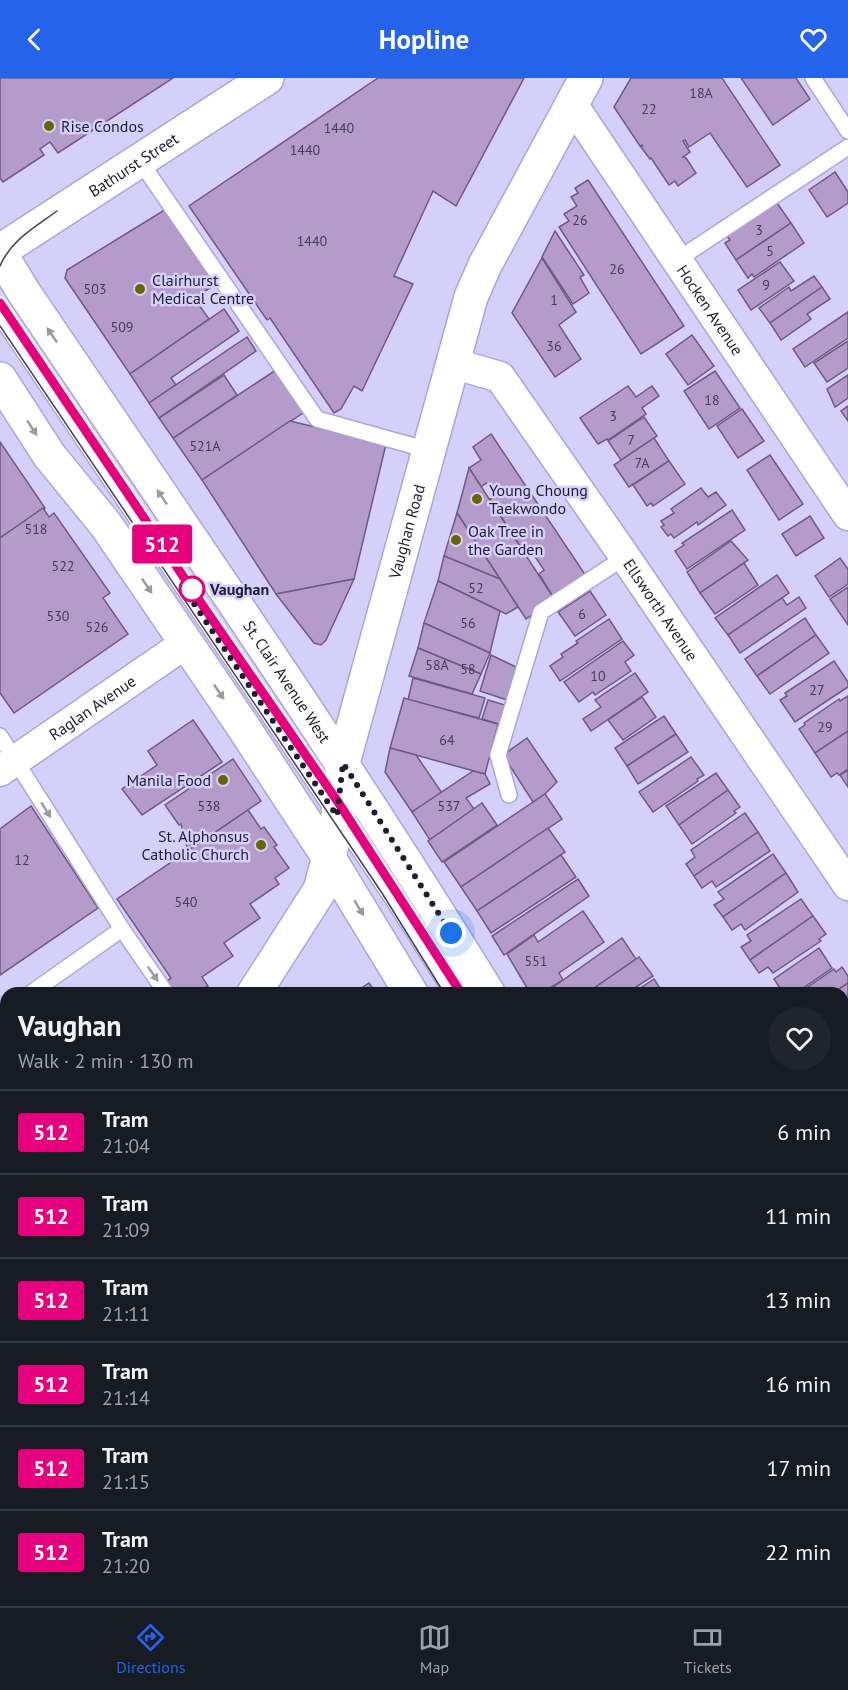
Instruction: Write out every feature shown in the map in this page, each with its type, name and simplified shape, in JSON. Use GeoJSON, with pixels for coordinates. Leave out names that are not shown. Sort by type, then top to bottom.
{"type":"FeatureCollection","features":[{"type":"Feature","properties":{"kind":"main road","name":"Bathurst Street"},"geometry":{"type":"LineString","coordinates":[[0,252],[267,78]]}},
{"type":"Feature","properties":{"kind":"main road","name":"Vaughan Road"},"geometry":{"type":"LineString","coordinates":[[258,987],[320,890],[337,816],[343,763],[471,297],[485,265],[579,91]]}},
{"type":"Feature","properties":{"kind":"main road","name":"St. Clair Avenue West"},"geometry":{"type":"LineString","coordinates":[[0,252],[23,291],[343,763],[414,872],[484,987]]}},
{"type":"Feature","properties":{"kind":"main road"},"geometry":{"type":"LineString","coordinates":[[0,380],[50,455],[106,525],[186,643],[329,858],[407,987]]}},
{"type":"Feature","properties":{"kind":"street","name":"Hocken Avenue"},"geometry":{"type":"LineString","coordinates":[[579,91],[677,260],[848,515]]}},
{"type":"Feature","properties":{"kind":"street","name":"Ellsworth Avenue"},"geometry":{"type":"LineString","coordinates":[[452,363],[500,377],[848,885]]}},
{"type":"Feature","properties":{"kind":"street","name":"Raglan Avenue"},"geometry":{"type":"LineString","coordinates":[[5,756],[186,643]]}},
{"type":"Feature","properties":{"kind":"lane"},"geometry":{"type":"LineString","coordinates":[[813,78],[848,131]]}},
{"type":"Feature","properties":{"kind":"lane"},"geometry":{"type":"LineString","coordinates":[[677,260],[845,155]]}},
{"type":"Feature","properties":{"kind":"lane"},"geometry":{"type":"LineString","coordinates":[[140,161],[317,419],[428,450]]}},
{"type":"Feature","properties":{"kind":"lane"},"geometry":{"type":"LineString","coordinates":[[0,316],[337,816],[448,987]]}},
{"type":"Feature","properties":{"kind":"lane"},"geometry":{"type":"LineString","coordinates":[[509,795],[498,755],[540,612],[625,557]]}},
{"type":"Feature","properties":{"kind":"lane"},"geometry":{"type":"LineString","coordinates":[[5,756],[162,987]]}},
{"type":"Feature","properties":{"kind":"lane"},"geometry":{"type":"LineString","coordinates":[[40,987],[122,929]]}},
{"type":"Feature","properties":{"kind":"building","name":"Rise Condos"},"geometry":{"type":"Polygon","coordinates":[[[0,78],[173,78],[58,153],[50,142],[40,149],[44,155],[3,182],[0,178],[0,78]]]}},
{"type":"Feature","properties":{"kind":"building"},"geometry":{"type":"Polygon","coordinates":[[[378,78],[524,78],[456,206],[433,191],[394,276],[413,284],[362,391],[354,386],[341,409],[334,413],[270,318],[267,320],[189,206],[378,78]]]}},
{"type":"Feature","properties":{"kind":"building"},"geometry":{"type":"Polygon","coordinates":[[[631,78],[722,78],[780,165],[747,187],[710,133],[689,147],[685,140],[683,141],[690,152],[683,157],[696,173],[678,186],[675,181],[669,185],[641,147],[643,145],[640,146],[614,107],[631,78]]]}},
{"type":"Feature","properties":{"kind":"building"},"geometry":{"type":"Polygon","coordinates":[[[741,78],[796,78],[810,99],[773,125],[741,78]]]}},
{"type":"Feature","properties":{"kind":"building"},"geometry":{"type":"Polygon","coordinates":[[[835,172],[848,192],[848,203],[827,217],[809,190],[835,172]]]}},
{"type":"Feature","properties":{"kind":"building"},"geometry":{"type":"Polygon","coordinates":[[[588,180],[684,326],[641,354],[559,227],[569,221],[564,214],[577,206],[571,197],[578,193],[575,188],[588,180]]]}},
{"type":"Feature","properties":{"kind":"building"},"geometry":{"type":"Polygon","coordinates":[[[777,203],[791,223],[736,260],[725,243],[730,240],[727,236],[777,203]]]}},
{"type":"Feature","properties":{"kind":"building","name":"Clairhurst Medical Centre"},"geometry":{"type":"Polygon","coordinates":[[[171,206],[221,281],[194,298],[209,319],[130,374],[65,278],[67,270],[171,206]]]}},
{"type":"Feature","properties":{"kind":"building"},"geometry":{"type":"Polygon","coordinates":[[[791,223],[804,243],[754,277],[752,274],[748,278],[736,260],[791,223]]]}},
{"type":"Feature","properties":{"kind":"building"},"geometry":{"type":"Polygon","coordinates":[[[555,231],[584,275],[580,277],[589,293],[573,304],[542,257],[555,231]]]}},
{"type":"Feature","properties":{"kind":"building"},"geometry":{"type":"Polygon","coordinates":[[[542,258],[576,312],[559,325],[581,359],[555,377],[512,313],[542,258]]]}},
{"type":"Feature","properties":{"kind":"building"},"geometry":{"type":"Polygon","coordinates":[[[780,262],[794,281],[751,310],[738,290],[780,262]]]}},
{"type":"Feature","properties":{"kind":"building"},"geometry":{"type":"Polygon","coordinates":[[[814,276],[822,287],[770,323],[759,308],[789,287],[791,291],[814,276]]]}},
{"type":"Feature","properties":{"kind":"building"},"geometry":{"type":"Polygon","coordinates":[[[822,287],[830,299],[807,314],[811,319],[781,340],[770,323],[822,287]]]}},
{"type":"Feature","properties":{"kind":"building"},"geometry":{"type":"Polygon","coordinates":[[[224,309],[239,331],[171,378],[176,385],[149,403],[130,374],[224,309]]]}},
{"type":"Feature","properties":{"kind":"building"},"geometry":{"type":"Polygon","coordinates":[[[848,312],[848,338],[805,367],[793,349],[848,312]]]}},
{"type":"Feature","properties":{"kind":"building"},"geometry":{"type":"Polygon","coordinates":[[[692,335],[714,366],[688,385],[666,354],[692,335]]]}},
{"type":"Feature","properties":{"kind":"building"},"geometry":{"type":"Polygon","coordinates":[[[247,337],[256,351],[159,418],[149,403],[247,337]]]}},
{"type":"Feature","properties":{"kind":"building"},"geometry":{"type":"Polygon","coordinates":[[[848,341],[848,368],[827,382],[814,363],[848,341]]]}},
{"type":"Feature","properties":{"kind":"building"},"geometry":{"type":"Polygon","coordinates":[[[279,368],[306,406],[303,413],[202,480],[173,438],[279,368]]]}},
{"type":"Feature","properties":{"kind":"building"},"geometry":{"type":"Polygon","coordinates":[[[715,371],[740,408],[709,429],[684,391],[715,371]]]}},
{"type":"Feature","properties":{"kind":"building"},"geometry":{"type":"Polygon","coordinates":[[[224,375],[237,395],[173,438],[159,418],[224,375]]]}},
{"type":"Feature","properties":{"kind":"building"},"geometry":{"type":"Polygon","coordinates":[[[848,375],[848,398],[835,407],[827,389],[848,375]]]}},
{"type":"Feature","properties":{"kind":"building"},"geometry":{"type":"Polygon","coordinates":[[[628,386],[636,397],[652,386],[659,396],[642,408],[646,414],[608,440],[598,444],[580,418],[628,386]]]}},
{"type":"Feature","properties":{"kind":"building"},"geometry":{"type":"Polygon","coordinates":[[[848,406],[848,421],[841,411],[848,406]]]}},
{"type":"Feature","properties":{"kind":"building"},"geometry":{"type":"Polygon","coordinates":[[[742,409],[764,441],[738,458],[717,426],[742,409]]]}},
{"type":"Feature","properties":{"kind":"building"},"geometry":{"type":"Polygon","coordinates":[[[644,417],[657,436],[621,460],[608,441],[644,417]]]}},
{"type":"Feature","properties":{"kind":"building"},"geometry":{"type":"Polygon","coordinates":[[[290,421],[386,444],[354,579],[276,594],[202,480],[290,421]]]}},
{"type":"Feature","properties":{"kind":"building"},"geometry":{"type":"Polygon","coordinates":[[[491,434],[588,579],[555,600],[539,574],[544,570],[526,543],[520,546],[490,499],[495,496],[486,483],[481,487],[469,468],[481,460],[473,447],[491,434]]]}},
{"type":"Feature","properties":{"kind":"building"},"geometry":{"type":"Polygon","coordinates":[[[654,438],[669,461],[629,487],[614,465],[654,438]]]}},
{"type":"Feature","properties":{"kind":"building"},"geometry":{"type":"Polygon","coordinates":[[[0,442],[45,508],[0,538],[0,442]]]}},
{"type":"Feature","properties":{"kind":"building"},"geometry":{"type":"Polygon","coordinates":[[[770,455],[803,504],[779,520],[747,470],[770,455]]]}},
{"type":"Feature","properties":{"kind":"building"},"geometry":{"type":"Polygon","coordinates":[[[669,461],[685,484],[653,506],[651,503],[647,506],[633,485],[669,461]]]}},
{"type":"Feature","properties":{"kind":"building"},"geometry":{"type":"Polygon","coordinates":[[[469,468],[555,600],[526,619],[457,513],[469,468]]]}},
{"type":"Feature","properties":{"kind":"building"},"geometry":{"type":"Polygon","coordinates":[[[701,488],[708,497],[716,492],[726,505],[698,525],[697,522],[674,538],[671,534],[668,536],[661,527],[664,525],[661,521],[674,513],[671,509],[701,488]]]}},
{"type":"Feature","properties":{"kind":"building"},"geometry":{"type":"Polygon","coordinates":[[[43,508],[49,517],[54,513],[110,593],[103,598],[128,634],[14,713],[0,693],[0,538],[43,508]]]}},
{"type":"Feature","properties":{"kind":"building"},"geometry":{"type":"Polygon","coordinates":[[[732,510],[745,530],[687,569],[675,551],[684,545],[682,543],[732,510]]]}},
{"type":"Feature","properties":{"kind":"building"},"geometry":{"type":"Polygon","coordinates":[[[457,513],[500,579],[444,556],[457,513]]]}},
{"type":"Feature","properties":{"kind":"building"},"geometry":{"type":"Polygon","coordinates":[[[810,516],[824,538],[796,556],[782,534],[810,516]]]}},
{"type":"Feature","properties":{"kind":"building"},"geometry":{"type":"Polygon","coordinates":[[[731,541],[748,560],[700,593],[687,572],[731,541]]]}},
{"type":"Feature","properties":{"kind":"building"},"geometry":{"type":"Polygon","coordinates":[[[444,556],[500,579],[518,607],[506,614],[438,581],[444,556]]]}},
{"type":"Feature","properties":{"kind":"building"},"geometry":{"type":"Polygon","coordinates":[[[840,558],[848,569],[848,584],[829,597],[815,576],[840,558]]]}},
{"type":"Feature","properties":{"kind":"building"},"geometry":{"type":"Polygon","coordinates":[[[744,563],[758,585],[715,614],[700,593],[744,563]]]}},
{"type":"Feature","properties":{"kind":"building"},"geometry":{"type":"Polygon","coordinates":[[[777,575],[789,593],[728,635],[715,618],[777,575]]]}},
{"type":"Feature","properties":{"kind":"building"},"geometry":{"type":"Polygon","coordinates":[[[354,579],[326,640],[321,645],[314,643],[276,594],[354,579]]]}},
{"type":"Feature","properties":{"kind":"building"},"geometry":{"type":"Polygon","coordinates":[[[438,581],[500,611],[490,653],[424,623],[438,581]]]}},
{"type":"Feature","properties":{"kind":"building"},"geometry":{"type":"Polygon","coordinates":[[[848,587],[848,625],[830,599],[848,587]]]}},
{"type":"Feature","properties":{"kind":"building"},"geometry":{"type":"Polygon","coordinates":[[[590,591],[606,615],[575,636],[558,612],[590,591]]]}},
{"type":"Feature","properties":{"kind":"building"},"geometry":{"type":"Polygon","coordinates":[[[799,597],[806,608],[740,653],[728,635],[782,598],[787,605],[799,597]]]}},
{"type":"Feature","properties":{"kind":"building"},"geometry":{"type":"Polygon","coordinates":[[[805,618],[816,635],[757,676],[745,659],[805,618]]]}},
{"type":"Feature","properties":{"kind":"building"},"geometry":{"type":"Polygon","coordinates":[[[609,619],[622,639],[560,681],[550,666],[563,657],[561,654],[578,643],[576,641],[609,619]]]}},
{"type":"Feature","properties":{"kind":"building"},"geometry":{"type":"Polygon","coordinates":[[[424,623],[490,653],[481,674],[418,648],[424,623]]]}},
{"type":"Feature","properties":{"kind":"building"},"geometry":{"type":"Polygon","coordinates":[[[816,635],[829,653],[770,694],[757,676],[816,635]]]}},
{"type":"Feature","properties":{"kind":"building"},"geometry":{"type":"Polygon","coordinates":[[[623,641],[634,655],[625,662],[631,671],[595,695],[593,692],[579,702],[564,682],[623,641]]]}},
{"type":"Feature","properties":{"kind":"building"},"geometry":{"type":"Polygon","coordinates":[[[418,648],[481,674],[472,694],[409,676],[418,648]]]}},
{"type":"Feature","properties":{"kind":"building"},"geometry":{"type":"Polygon","coordinates":[[[491,655],[516,667],[507,700],[480,691],[491,655]]]}},
{"type":"Feature","properties":{"kind":"building"},"geometry":{"type":"Polygon","coordinates":[[[834,661],[848,682],[848,687],[795,722],[780,700],[787,696],[785,693],[834,661]]]}},
{"type":"Feature","properties":{"kind":"building"},"geometry":{"type":"Polygon","coordinates":[[[635,673],[648,692],[591,731],[583,719],[601,707],[595,700],[635,673]]]}},
{"type":"Feature","properties":{"kind":"building"},"geometry":{"type":"Polygon","coordinates":[[[413,678],[485,698],[479,718],[408,700],[413,678]]]}},
{"type":"Feature","properties":{"kind":"building"},"geometry":{"type":"Polygon","coordinates":[[[848,696],[848,731],[815,753],[799,729],[839,699],[840,701],[848,696]]]}},
{"type":"Feature","properties":{"kind":"building"},"geometry":{"type":"Polygon","coordinates":[[[642,697],[656,717],[623,740],[608,720],[642,697]]]}},
{"type":"Feature","properties":{"kind":"building"},"geometry":{"type":"Polygon","coordinates":[[[404,698],[498,724],[485,774],[390,748],[404,698]]]}},
{"type":"Feature","properties":{"kind":"building"},"geometry":{"type":"Polygon","coordinates":[[[488,700],[508,706],[502,725],[482,719],[488,700]]]}},
{"type":"Feature","properties":{"kind":"building"},"geometry":{"type":"Polygon","coordinates":[[[664,716],[676,734],[627,766],[615,748],[664,716]]]}},
{"type":"Feature","properties":{"kind":"building"},"geometry":{"type":"Polygon","coordinates":[[[193,720],[222,762],[142,815],[122,789],[157,765],[148,751],[193,720]]]}},
{"type":"Feature","properties":{"kind":"building"},"geometry":{"type":"Polygon","coordinates":[[[848,731],[848,769],[831,777],[815,753],[848,731]]]}},
{"type":"Feature","properties":{"kind":"building"},"geometry":{"type":"Polygon","coordinates":[[[676,734],[688,752],[638,784],[627,766],[676,734]]]}},
{"type":"Feature","properties":{"kind":"building"},"geometry":{"type":"Polygon","coordinates":[[[527,738],[557,782],[533,802],[503,755],[527,738]]]}},
{"type":"Feature","properties":{"kind":"building"},"geometry":{"type":"Polygon","coordinates":[[[390,748],[416,755],[442,793],[412,812],[385,772],[390,748]]]}},
{"type":"Feature","properties":{"kind":"building"},"geometry":{"type":"Polygon","coordinates":[[[691,757],[704,775],[653,812],[639,792],[691,757]]]}},
{"type":"Feature","properties":{"kind":"building"},"geometry":{"type":"Polygon","coordinates":[[[233,759],[261,801],[188,851],[181,824],[179,825],[165,805],[233,759]]]}},
{"type":"Feature","properties":{"kind":"building"},"geometry":{"type":"Polygon","coordinates":[[[848,770],[848,787],[840,775],[848,770]]]}},
{"type":"Feature","properties":{"kind":"building"},"geometry":{"type":"Polygon","coordinates":[[[473,771],[485,774],[490,784],[466,798],[474,809],[430,840],[412,812],[473,771]]]}},
{"type":"Feature","properties":{"kind":"building"},"geometry":{"type":"Polygon","coordinates":[[[716,773],[728,790],[679,825],[666,806],[716,773]]]}},
{"type":"Feature","properties":{"kind":"building"},"geometry":{"type":"Polygon","coordinates":[[[728,790],[740,807],[734,811],[736,813],[692,844],[679,825],[728,790]]]}},
{"type":"Feature","properties":{"kind":"building"},"geometry":{"type":"Polygon","coordinates":[[[545,794],[562,819],[461,887],[444,862],[545,794]]]}},
{"type":"Feature","properties":{"kind":"building"},"geometry":{"type":"Polygon","coordinates":[[[482,803],[497,825],[442,862],[428,841],[482,803]]]}},
{"type":"Feature","properties":{"kind":"building"},"geometry":{"type":"Polygon","coordinates":[[[31,806],[98,908],[0,975],[0,829],[31,806]]]}},
{"type":"Feature","properties":{"kind":"building"},"geometry":{"type":"Polygon","coordinates":[[[248,810],[261,829],[264,827],[277,845],[274,847],[289,868],[275,878],[279,884],[250,904],[260,918],[224,943],[233,956],[202,977],[208,986],[206,987],[172,987],[167,981],[171,978],[117,899],[248,810]]]}},
{"type":"Feature","properties":{"kind":"building"},"geometry":{"type":"Polygon","coordinates":[[[745,813],[758,832],[694,876],[686,864],[695,857],[691,850],[745,813]]]}},
{"type":"Feature","properties":{"kind":"building"},"geometry":{"type":"Polygon","coordinates":[[[548,828],[565,852],[477,911],[461,887],[548,828]]]}},
{"type":"Feature","properties":{"kind":"building"},"geometry":{"type":"Polygon","coordinates":[[[758,832],[770,851],[716,887],[712,881],[702,888],[694,876],[758,832]]]}},
{"type":"Feature","properties":{"kind":"building"},"geometry":{"type":"Polygon","coordinates":[[[773,854],[786,873],[723,917],[714,905],[724,899],[718,892],[773,854]]]}},
{"type":"Feature","properties":{"kind":"building"},"geometry":{"type":"Polygon","coordinates":[[[561,855],[576,877],[491,933],[477,911],[561,855]]]}},
{"type":"Feature","properties":{"kind":"building"},"geometry":{"type":"Polygon","coordinates":[[[786,873],[798,892],[745,930],[741,924],[732,930],[723,917],[786,873]]]}},
{"type":"Feature","properties":{"kind":"building"},"geometry":{"type":"Polygon","coordinates":[[[578,879],[589,896],[504,955],[492,936],[578,879]]]}},
{"type":"Feature","properties":{"kind":"building"},"geometry":{"type":"Polygon","coordinates":[[[801,899],[813,916],[750,960],[741,947],[751,941],[747,935],[801,899]]]}},
{"type":"Feature","properties":{"kind":"building"},"geometry":{"type":"Polygon","coordinates":[[[583,911],[604,942],[559,973],[563,980],[552,987],[526,987],[507,954],[534,935],[538,942],[583,911]]]}},
{"type":"Feature","properties":{"kind":"building"},"geometry":{"type":"Polygon","coordinates":[[[813,916],[826,934],[819,939],[821,941],[773,973],[768,967],[759,973],[750,960],[813,916]]]}},
{"type":"Feature","properties":{"kind":"building"},"geometry":{"type":"Polygon","coordinates":[[[622,938],[636,959],[596,987],[553,987],[622,938]]]}},
{"type":"Feature","properties":{"kind":"building"},"geometry":{"type":"Polygon","coordinates":[[[819,948],[832,968],[805,987],[779,987],[774,979],[819,948]]]}},
{"type":"Feature","properties":{"kind":"building"},"geometry":{"type":"Polygon","coordinates":[[[639,957],[653,976],[636,987],[596,987],[639,957]]]}},
{"type":"Feature","properties":{"kind":"building"},"geometry":{"type":"Polygon","coordinates":[[[842,967],[848,976],[848,983],[842,987],[808,987],[834,969],[836,972],[842,967]]]}},
{"type":"Feature","properties":{"kind":"building"},"geometry":{"type":"Polygon","coordinates":[[[654,979],[659,987],[642,987],[654,979]]]}},
{"type":"Feature","properties":{"kind":"tram line"},"geometry":{"type":"LineString","coordinates":[[0,266],[17,241],[57,211]]}},
{"type":"Feature","properties":{"kind":"tram line"},"geometry":{"type":"LineString","coordinates":[[0,303],[338,803],[457,987]]}},
{"type":"Feature","properties":{"kind":"tram line","name":"512"},"geometry":{"type":"LineString","coordinates":[[0,303],[203,606],[338,802],[457,987]]}},
{"type":"Feature","properties":{"kind":"tram line"},"geometry":{"type":"LineString","coordinates":[[0,326],[382,893],[440,987]]}},
{"type":"Feature","properties":{"kind":"place","name":"Rise Condos"},"geometry":{"type":"Point","coordinates":[49,126]}},
{"type":"Feature","properties":{"kind":"place","name":"Clairhurst Medical Centre"},"geometry":{"type":"Point","coordinates":[140,289]}},
{"type":"Feature","properties":{"kind":"place","name":"Young Choung Taekwondo"},"geometry":{"type":"Point","coordinates":[477,499]}},
{"type":"Feature","properties":{"kind":"place","name":"Oak Tree in the Garden"},"geometry":{"type":"Point","coordinates":[456,540]}},
{"type":"Feature","properties":{"kind":"place","name":"Vaughan"},"geometry":{"type":"Point","coordinates":[192,589]}},
{"type":"Feature","properties":{"kind":"place","name":"Manila Food"},"geometry":{"type":"Point","coordinates":[223,780]}},
{"type":"Feature","properties":{"kind":"place","name":"St. Alphonsus Catholic Church"},"geometry":{"type":"Point","coordinates":[261,845]}},
{"type":"Feature","properties":{"kind":"route"},"geometry":{"type":"LineString","coordinates":[[192,589],[186,592],[337,816],[343,763],[451,933]]}}]}
